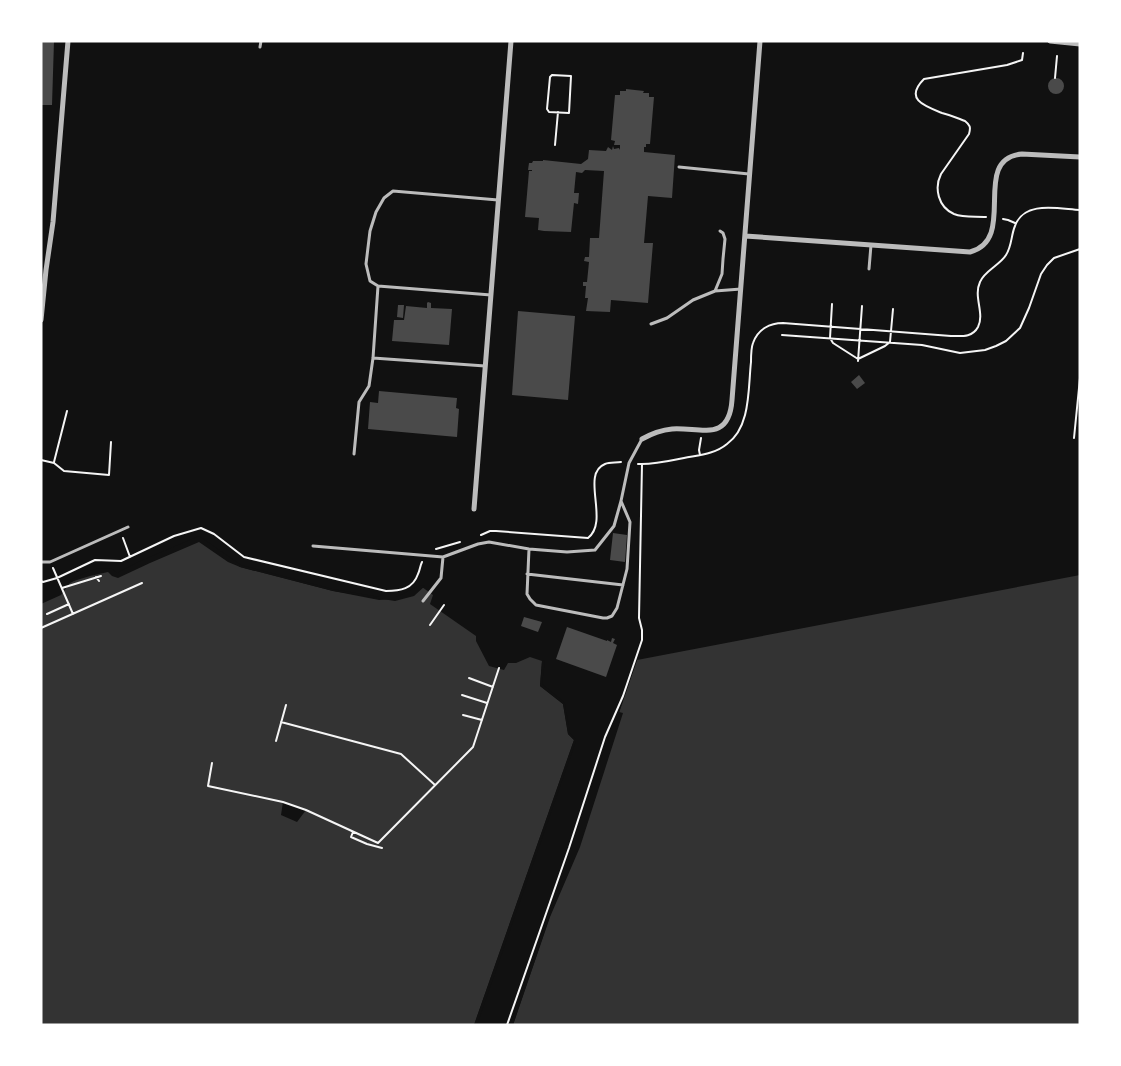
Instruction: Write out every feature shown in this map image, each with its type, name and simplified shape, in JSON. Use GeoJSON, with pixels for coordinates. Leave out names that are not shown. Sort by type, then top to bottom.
{"type":"FeatureCollection","features":[{"type":"Feature","properties":{"kind":"street"},"geometry":{"type":"LineString","coordinates":[[41,320],[46,270],[54,222],[68,41]]}},
{"type":"Feature","properties":{"kind":"street"},"geometry":{"type":"LineString","coordinates":[[474,509],[510,41]]}},
{"type":"Feature","properties":{"kind":"street"},"geometry":{"type":"LineString","coordinates":[[642,439],[654,433],[672,429],[714,430],[724,425],[729,418],[732,406],[760,41]]}},
{"type":"Feature","properties":{"kind":"street"},"geometry":{"type":"LineString","coordinates":[[1050,41],[1080,44]]}},
{"type":"Feature","properties":{"kind":"street"},"geometry":{"type":"LineString","coordinates":[[745,236],[970,252],[977,250],[991,235],[997,171],[1005,160],[1015,154],[1080,157]]}},
{"type":"Feature","properties":{"kind":"lane"},"geometry":{"type":"LineString","coordinates":[[260,47],[261,41]]}},
{"type":"Feature","properties":{"kind":"lane"},"geometry":{"type":"LineString","coordinates":[[679,167],[750,174]]}},
{"type":"Feature","properties":{"kind":"lane"},"geometry":{"type":"LineString","coordinates":[[491,295],[378,286],[370,281],[366,264],[370,231],[376,212],[384,198],[393,191],[498,200]]}},
{"type":"Feature","properties":{"kind":"lane"},"geometry":{"type":"LineString","coordinates":[[715,292],[722,274],[725,239],[720,231]]}},
{"type":"Feature","properties":{"kind":"lane"},"geometry":{"type":"LineString","coordinates":[[869,269],[872,245]]}},
{"type":"Feature","properties":{"kind":"lane"},"geometry":{"type":"LineString","coordinates":[[354,454],[359,402],[369,386],[373,358],[378,286]]}},
{"type":"Feature","properties":{"kind":"lane"},"geometry":{"type":"LineString","coordinates":[[651,324],[667,318],[693,300],[715,292],[741,289]]}},
{"type":"Feature","properties":{"kind":"lane"},"geometry":{"type":"LineString","coordinates":[[373,358],[485,366]]}},
{"type":"Feature","properties":{"kind":"lane"},"geometry":{"type":"LineString","coordinates":[[313,546],[443,557],[478,544],[489,542],[529,549],[567,552],[595,550],[614,526],[629,463],[642,439]]}},
{"type":"Feature","properties":{"kind":"lane"},"geometry":{"type":"LineString","coordinates":[[529,549],[527,594],[536,605],[603,618],[612,616],[617,608],[627,569],[630,522],[621,501]]}},
{"type":"Feature","properties":{"kind":"lane"},"geometry":{"type":"LineString","coordinates":[[41,562],[50,562],[128,527]]}},
{"type":"Feature","properties":{"kind":"lane"},"geometry":{"type":"LineString","coordinates":[[423,601],[441,578],[443,557]]}},
{"type":"Feature","properties":{"kind":"lane"},"geometry":{"type":"LineString","coordinates":[[527,574],[624,585]]}},
{"type":"Feature","properties":{"kind":"path"},"geometry":{"type":"LineString","coordinates":[[1016,223],[1008,220],[955,214],[944,205],[938,193],[938,180],[969,134],[970,124],[926,107],[916,98],[916,91],[918,84],[924,79],[1007,65],[1022,60],[1023,53]]}},
{"type":"Feature","properties":{"kind":"path"},"geometry":{"type":"LineString","coordinates":[[1055,78],[1057,56]]}},
{"type":"Feature","properties":{"kind":"path"},"geometry":{"type":"LineString","coordinates":[[552,75],[572,76],[569,113],[558,112],[549,112],[547,109],[550,77],[552,75]]}},
{"type":"Feature","properties":{"kind":"path"},"geometry":{"type":"LineString","coordinates":[[555,144],[558,112]]}},
{"type":"Feature","properties":{"kind":"path"},"geometry":{"type":"LineString","coordinates":[[474,537],[490,531],[496,531],[588,538],[595,530],[596,524],[596,472],[603,465],[608,463],[642,464],[659,462],[700,455],[726,446],[741,430],[745,415],[752,344],[760,332],[770,325],[776,323],[951,336],[973,333],[978,327],[980,320],[978,290],[980,282],[1005,256],[1016,223],[1024,213],[1030,210],[1048,208],[1080,210]]}},
{"type":"Feature","properties":{"kind":"path"},"geometry":{"type":"LineString","coordinates":[[782,335],[922,345],[960,353],[985,350],[1006,341],[1020,328],[1039,279],[1047,265],[1054,258],[1080,248]]}},
{"type":"Feature","properties":{"kind":"path"},"geometry":{"type":"LineString","coordinates":[[832,304],[830,338],[858,360]]}},
{"type":"Feature","properties":{"kind":"path"},"geometry":{"type":"LineString","coordinates":[[858,360],[862,306]]}},
{"type":"Feature","properties":{"kind":"path"},"geometry":{"type":"LineString","coordinates":[[858,360],[890,342],[893,309]]}},
{"type":"Feature","properties":{"kind":"path"},"geometry":{"type":"LineString","coordinates":[[1074,438],[1080,378]]}},
{"type":"Feature","properties":{"kind":"path"},"geometry":{"type":"LineString","coordinates":[[54,463],[67,411]]}},
{"type":"Feature","properties":{"kind":"path"},"geometry":{"type":"LineString","coordinates":[[700,455],[702,431]]}},
{"type":"Feature","properties":{"kind":"path"},"geometry":{"type":"LineString","coordinates":[[41,460],[54,463],[64,471],[108,475],[111,442]]}},
{"type":"Feature","properties":{"kind":"path"},"geometry":{"type":"LineString","coordinates":[[507,1025],[569,848],[605,737],[623,696],[642,640],[639,618],[642,464]]}},
{"type":"Feature","properties":{"kind":"path"},"geometry":{"type":"LineString","coordinates":[[41,581],[44,582],[57,578],[95,560],[121,561],[174,536],[201,528],[214,534],[244,557],[386,590],[399,591],[415,582],[425,556],[438,548],[466,540]]}},
{"type":"Feature","properties":{"kind":"path"},"geometry":{"type":"LineString","coordinates":[[121,531],[130,557]]}},
{"type":"Feature","properties":{"kind":"path"},"geometry":{"type":"LineString","coordinates":[[50,562],[74,614]]}},
{"type":"Feature","properties":{"kind":"path"},"geometry":{"type":"LineString","coordinates":[[62,588],[101,576]]}},
{"type":"Feature","properties":{"kind":"path"},"geometry":{"type":"LineString","coordinates":[[96,577],[99,581]]}},
{"type":"Feature","properties":{"kind":"path"},"geometry":{"type":"LineString","coordinates":[[41,628],[142,583]]}},
{"type":"Feature","properties":{"kind":"path"},"geometry":{"type":"LineString","coordinates":[[47,614],[69,604]]}},
{"type":"Feature","properties":{"kind":"path"},"geometry":{"type":"LineString","coordinates":[[430,625],[444,605]]}},
{"type":"Feature","properties":{"kind":"path"},"geometry":{"type":"LineString","coordinates":[[212,763],[208,786],[283,802],[306,810],[378,844],[473,747],[498,668]]}},
{"type":"Feature","properties":{"kind":"path"},"geometry":{"type":"LineString","coordinates":[[470,678],[493,687]]}},
{"type":"Feature","properties":{"kind":"path"},"geometry":{"type":"LineString","coordinates":[[462,695],[487,703]]}},
{"type":"Feature","properties":{"kind":"path"},"geometry":{"type":"LineString","coordinates":[[276,741],[286,704]]}},
{"type":"Feature","properties":{"kind":"path"},"geometry":{"type":"LineString","coordinates":[[463,715],[482,720]]}},
{"type":"Feature","properties":{"kind":"path"},"geometry":{"type":"LineString","coordinates":[[281,722],[401,754],[436,785]]}},
{"type":"Feature","properties":{"kind":"path"},"geometry":{"type":"LineString","coordinates":[[353,832],[351,837],[382,848]]}},
{"type":"Feature","properties":{"kind":"shaded area"},"geometry":{"type":"Polygon","coordinates":[[[199,539],[240,567],[333,591],[379,600],[396,599],[422,587],[433,595],[430,604],[476,636],[476,641],[489,666],[504,670],[508,663],[516,663],[530,657],[542,661],[540,686],[563,704],[568,734],[574,740],[474,1025],[41,1025],[41,604],[61,595],[70,583],[85,575],[100,570],[111,571],[116,576],[199,539]]]}},
{"type":"Feature","properties":{"kind":"shaded area"},"geometry":{"type":"Polygon","coordinates":[[[1080,575],[1080,1025],[513,1025],[637,660],[1080,575]]]}},
{"type":"Feature","properties":{"kind":"pier"},"geometry":{"type":"Polygon","coordinates":[[[199,536],[241,565],[333,589],[379,597],[396,597],[421,585],[425,586],[414,596],[395,601],[333,591],[240,567],[228,562],[199,542],[118,578],[108,572],[67,583],[84,573],[99,568],[112,569],[117,573],[199,536]]]}},
{"type":"Feature","properties":{"kind":"pier"},"geometry":{"type":"Polygon","coordinates":[[[635,659],[637,660],[619,712],[623,713],[580,847],[550,917],[513,1025],[510,1025],[635,659]]]}},
{"type":"Feature","properties":{"kind":"pier"},"geometry":{"type":"Polygon","coordinates":[[[545,660],[542,684],[565,704],[570,733],[576,741],[477,1025],[474,1025],[574,740],[568,734],[563,704],[540,686],[542,661],[545,660]]]}},
{"type":"Feature","properties":{"kind":"pier"},"geometry":{"type":"Polygon","coordinates":[[[283,802],[306,810],[297,822],[281,815],[283,802]]]}},
{"type":"Feature","properties":{"kind":"building"},"geometry":{"type":"Polygon","coordinates":[[[41,41],[54,41],[52,105],[41,105],[41,41]]]}},
{"type":"Feature","properties":{"kind":"building"},"geometry":{"type":"Polygon","coordinates":[[[1056,78],[1062,80],[1064,86],[1062,92],[1056,94],[1050,92],[1048,86],[1050,80],[1056,78]]]}},
{"type":"Feature","properties":{"kind":"building"},"geometry":{"type":"Polygon","coordinates":[[[626,89],[644,91],[643,93],[649,93],[649,97],[654,97],[650,144],[646,144],[644,152],[675,155],[672,198],[648,196],[644,243],[653,243],[648,303],[611,300],[610,312],[586,311],[588,298],[585,298],[586,286],[583,286],[583,282],[587,282],[589,262],[584,261],[585,257],[589,257],[590,238],[599,238],[604,171],[585,170],[582,173],[576,172],[574,193],[579,193],[578,204],[574,203],[571,232],[544,231],[538,230],[539,218],[525,217],[529,171],[532,171],[528,170],[529,163],[543,160],[581,164],[588,159],[589,150],[606,151],[608,147],[612,150],[613,146],[614,149],[619,148],[620,150],[620,145],[614,145],[615,141],[611,140],[615,95],[620,95],[620,91],[626,91],[626,89]]]}},
{"type":"Feature","properties":{"kind":"building"},"geometry":{"type":"Polygon","coordinates":[[[428,302],[431,303],[431,308],[452,309],[449,345],[392,341],[394,320],[404,320],[406,306],[427,308],[428,302]]]}},
{"type":"Feature","properties":{"kind":"building"},"geometry":{"type":"Polygon","coordinates":[[[398,305],[404,305],[403,318],[397,317],[398,305]]]}},
{"type":"Feature","properties":{"kind":"building"},"geometry":{"type":"Polygon","coordinates":[[[518,311],[575,316],[568,400],[512,395],[518,311]]]}},
{"type":"Feature","properties":{"kind":"building"},"geometry":{"type":"Polygon","coordinates":[[[859,375],[865,383],[857,389],[851,382],[859,375]]]}},
{"type":"Feature","properties":{"kind":"building"},"geometry":{"type":"Polygon","coordinates":[[[379,391],[457,398],[456,408],[459,409],[457,437],[368,429],[370,402],[378,403],[379,391]]]}},
{"type":"Feature","properties":{"kind":"building"},"geometry":{"type":"Polygon","coordinates":[[[613,533],[627,535],[625,562],[610,560],[613,533]]]}},
{"type":"Feature","properties":{"kind":"building"},"geometry":{"type":"Polygon","coordinates":[[[524,617],[542,622],[538,632],[521,626],[524,617]]]}},
{"type":"Feature","properties":{"kind":"building"},"geometry":{"type":"Polygon","coordinates":[[[567,627],[611,642],[612,638],[615,639],[613,643],[617,645],[606,677],[556,659],[567,627]]]}}]}
